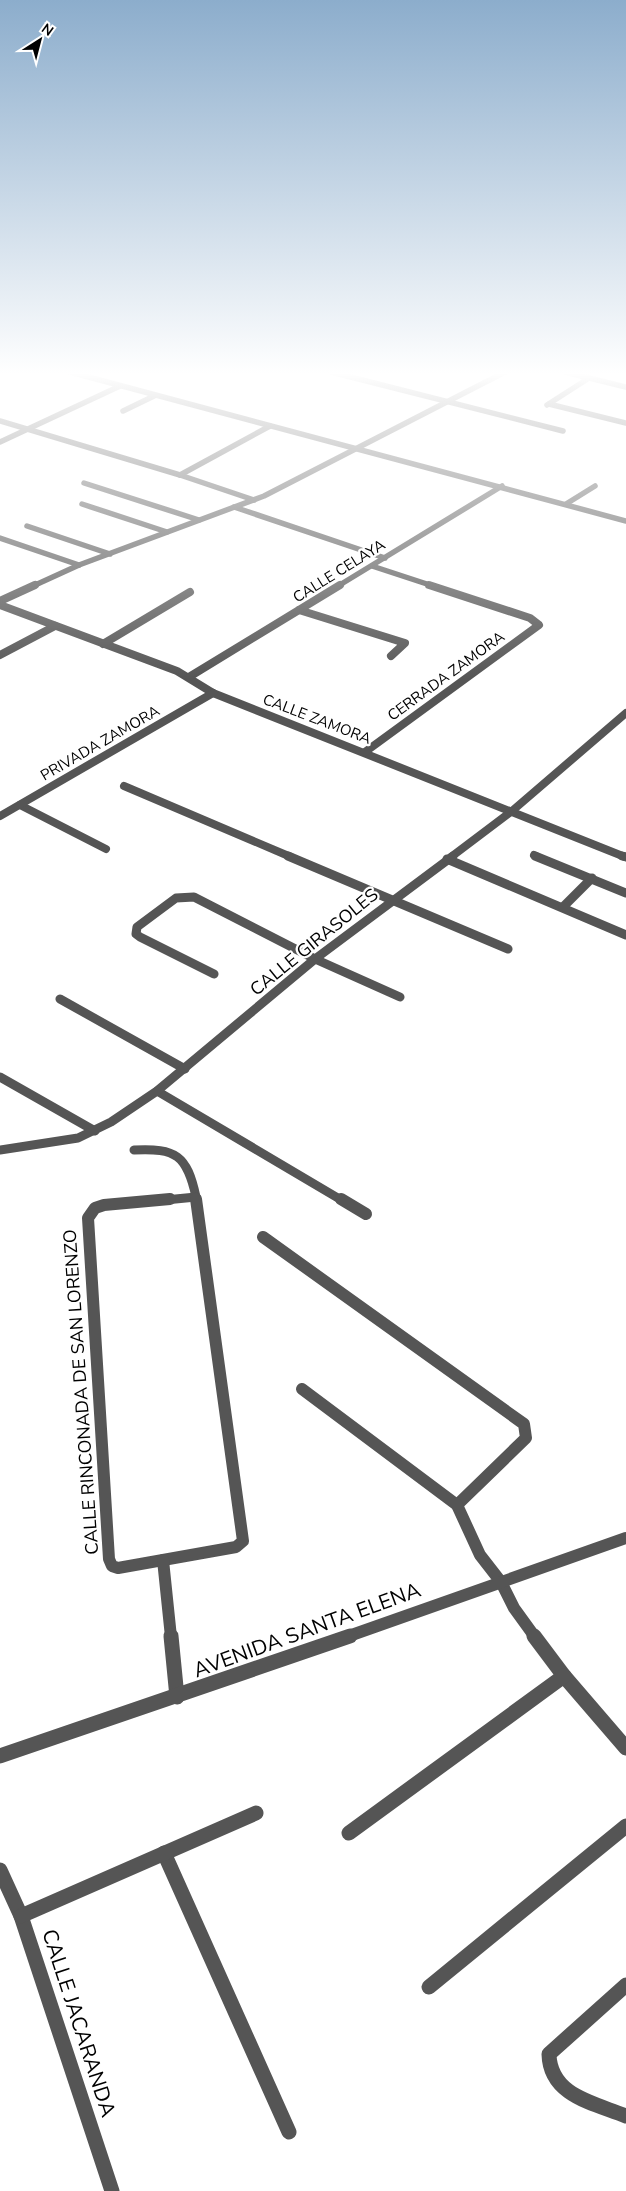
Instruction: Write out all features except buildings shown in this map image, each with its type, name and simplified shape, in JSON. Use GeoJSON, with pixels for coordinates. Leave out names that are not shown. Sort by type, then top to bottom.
{"type":"FeatureCollection","features":[{"type":"Feature","properties":{"kind":"street"},"geometry":{"type":"LineString","coordinates":[[0,601],[79,565],[254,500],[304,474]]}},
{"type":"Feature","properties":{"kind":"street"},"geometry":{"type":"LineString","coordinates":[[457,474],[626,521]]}},
{"type":"Feature","properties":{"kind":"street"},"geometry":{"type":"LineString","coordinates":[[180,475],[254,500]]}},
{"type":"Feature","properties":{"kind":"street"},"geometry":{"type":"LineString","coordinates":[[84,484],[199,520]]}},
{"type":"Feature","properties":{"kind":"street","name":"CALLE CELAYA"},"geometry":{"type":"LineString","coordinates":[[189,677],[502,486]]}},
{"type":"Feature","properties":{"kind":"street"},"geometry":{"type":"LineString","coordinates":[[566,504],[595,486]]}},
{"type":"Feature","properties":{"kind":"street"},"geometry":{"type":"LineString","coordinates":[[82,504],[167,532]]}},
{"type":"Feature","properties":{"kind":"street"},"geometry":{"type":"LineString","coordinates":[[234,507],[385,558]]}},
{"type":"Feature","properties":{"kind":"street"},"geometry":{"type":"LineString","coordinates":[[27,526],[110,554]]}},
{"type":"Feature","properties":{"kind":"street"},"geometry":{"type":"LineString","coordinates":[[0,538],[79,565]]}},
{"type":"Feature","properties":{"kind":"street","name":"CERRADA ZAMORA"},"geometry":{"type":"LineString","coordinates":[[366,752],[539,626],[535,621],[372,566]]}},
{"type":"Feature","properties":{"kind":"street"},"geometry":{"type":"LineString","coordinates":[[103,644],[190,592]]}},
{"type":"Feature","properties":{"kind":"street","name":"CALLE ZAMORA"},"geometry":{"type":"LineString","coordinates":[[0,605],[189,677],[213,693],[366,752],[626,857]]}},
{"type":"Feature","properties":{"kind":"street"},"geometry":{"type":"LineString","coordinates":[[299,610],[405,642],[404,646],[391,656]]}},
{"type":"Feature","properties":{"kind":"street"},"geometry":{"type":"LineString","coordinates":[[1,653],[55,626]]}},
{"type":"Feature","properties":{"kind":"street","name":"PRIVADA ZAMORA"},"geometry":{"type":"LineString","coordinates":[[0,816],[213,693]]}},
{"type":"Feature","properties":{"kind":"street","name":"CALLE GIRASOLES"},"geometry":{"type":"LineString","coordinates":[[0,1150],[78,1138],[95,1131],[157,1091],[315,959],[512,811],[626,713]]}},
{"type":"Feature","properties":{"kind":"street"},"geometry":{"type":"LineString","coordinates":[[124,786],[393,899],[508,950]]}},
{"type":"Feature","properties":{"kind":"street"},"geometry":{"type":"LineString","coordinates":[[20,805],[106,849]]}},
{"type":"Feature","properties":{"kind":"street"},"geometry":{"type":"LineString","coordinates":[[534,855],[626,893]]}},
{"type":"Feature","properties":{"kind":"street"},"geometry":{"type":"LineString","coordinates":[[447,858],[626,935]]}},
{"type":"Feature","properties":{"kind":"street"},"geometry":{"type":"LineString","coordinates":[[563,907],[592,878]]}},
{"type":"Feature","properties":{"kind":"street"},"geometry":{"type":"LineString","coordinates":[[214,974],[140,937],[136,934],[137,927],[176,898],[194,897],[315,959],[400,997]]}},
{"type":"Feature","properties":{"kind":"street"},"geometry":{"type":"LineString","coordinates":[[60,999],[185,1069]]}},
{"type":"Feature","properties":{"kind":"street"},"geometry":{"type":"LineString","coordinates":[[0,1077],[95,1131]]}},
{"type":"Feature","properties":{"kind":"street"},"geometry":{"type":"LineString","coordinates":[[157,1091],[366,1214]]}},
{"type":"Feature","properties":{"kind":"street","name":"CALLE RINCONADA DE SAN LORENZO"},"geometry":{"type":"LineString","coordinates":[[134,1150],[170,1150],[180,1157],[191,1172],[196,1197],[243,1541],[236,1547],[118,1568],[112,1566],[109,1559],[88,1218],[95,1208],[104,1205],[196,1197]]}},
{"type":"Feature","properties":{"kind":"street"},"geometry":{"type":"LineString","coordinates":[[263,1237],[524,1424],[526,1438],[457,1505]]}},
{"type":"Feature","properties":{"kind":"street"},"geometry":{"type":"LineString","coordinates":[[302,1389],[457,1505],[480,1555],[500,1582],[514,1608],[564,1676],[626,1748]]}},
{"type":"Feature","properties":{"kind":"street","name":"AVENIDA SANTA ELENA"},"geometry":{"type":"LineString","coordinates":[[0,1756],[177,1697],[626,1538]]}},
{"type":"Feature","properties":{"kind":"street"},"geometry":{"type":"LineString","coordinates":[[163,1560],[177,1697]]}},
{"type":"Feature","properties":{"kind":"street"},"geometry":{"type":"LineString","coordinates":[[349,1834],[564,1676]]}},
{"type":"Feature","properties":{"kind":"street"},"geometry":{"type":"LineString","coordinates":[[21,1916],[256,1813]]}},
{"type":"Feature","properties":{"kind":"street"},"geometry":{"type":"LineString","coordinates":[[429,1987],[626,1826]]}},
{"type":"Feature","properties":{"kind":"street"},"geometry":{"type":"LineString","coordinates":[[164,1853],[289,2132]]}},
{"type":"Feature","properties":{"kind":"street","name":"CALLE JACARANDA"},"geometry":{"type":"LineString","coordinates":[[0,1870],[21,1916],[112,2191]]}},
{"type":"Feature","properties":{"kind":"street"},"geometry":{"type":"LineString","coordinates":[[626,1985],[549,2054],[548,2064],[551,2075],[568,2091],[626,2116]]}}]}
